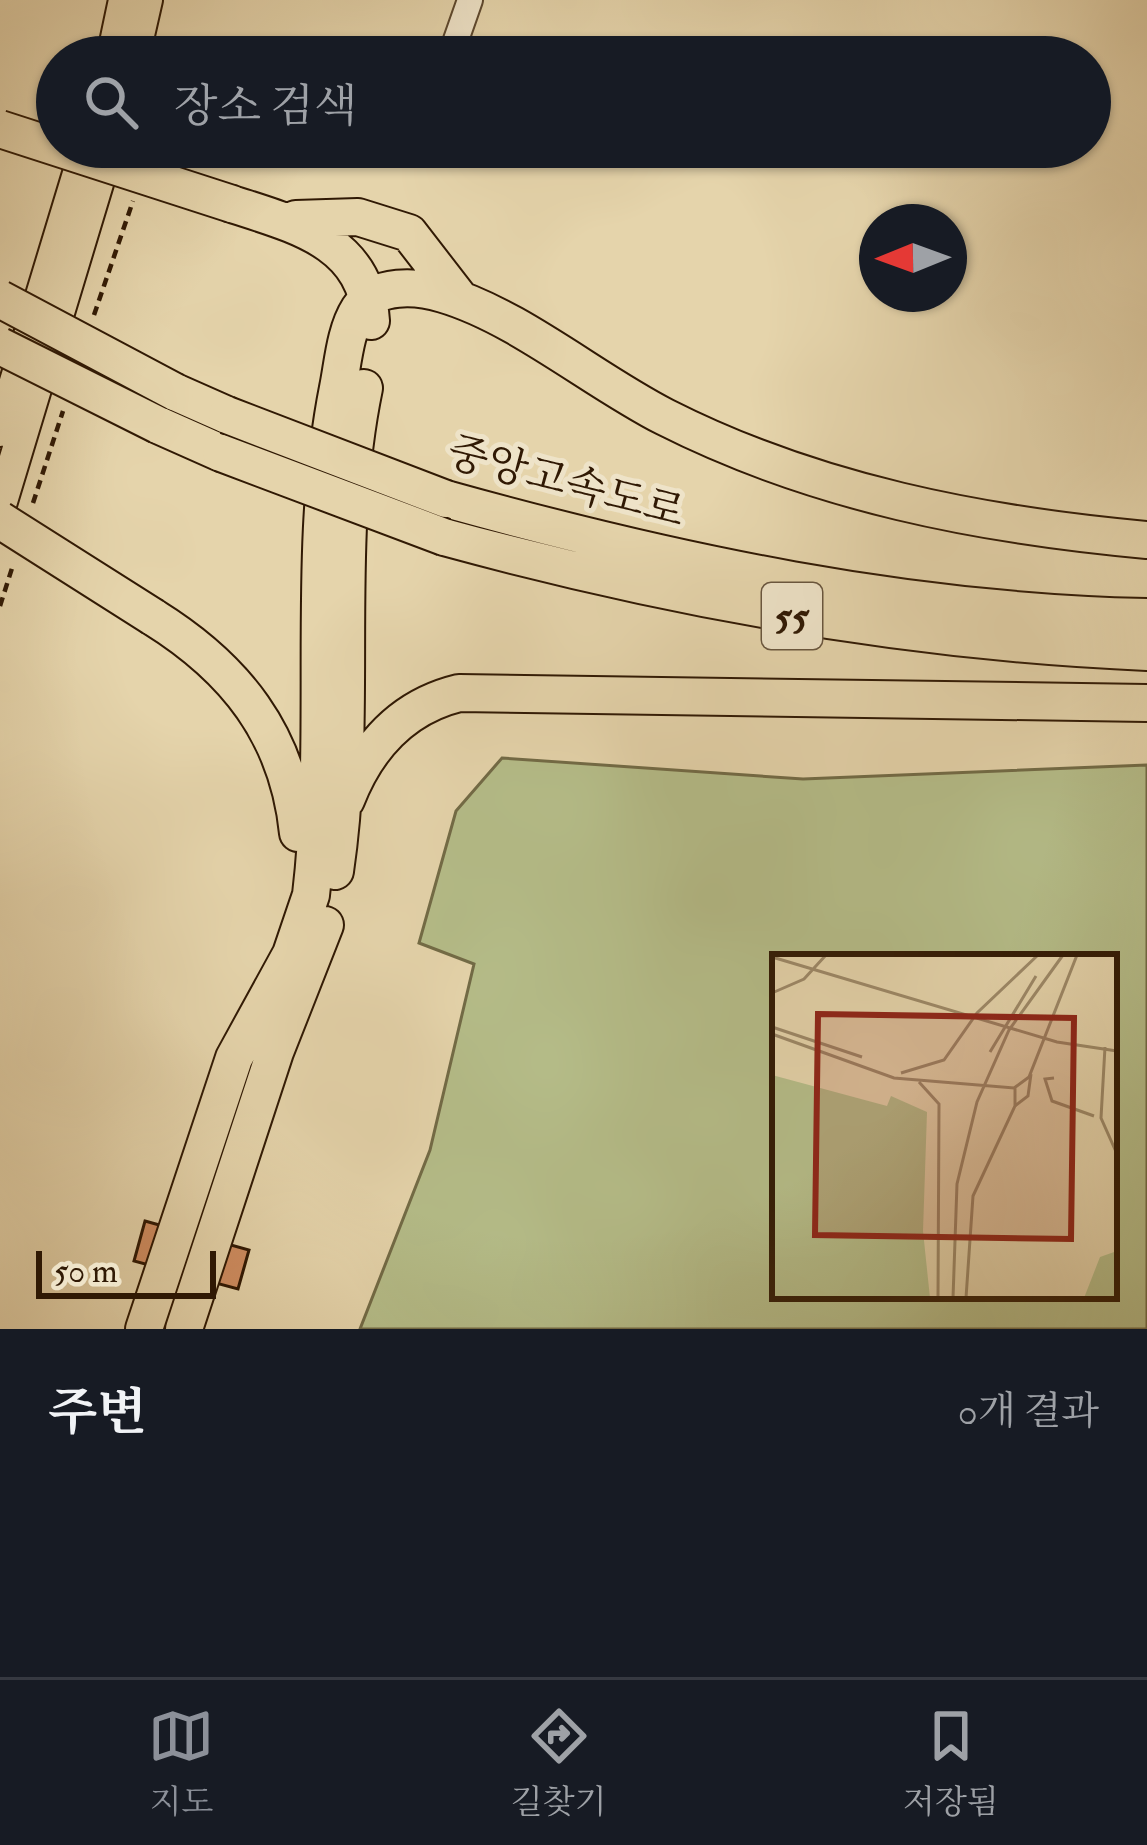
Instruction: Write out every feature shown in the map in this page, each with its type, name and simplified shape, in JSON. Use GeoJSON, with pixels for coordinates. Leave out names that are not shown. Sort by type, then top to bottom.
{"type":"FeatureCollection","features":[{"type":"Feature","properties":{"kind":"highway"},"geometry":{"type":"LineString","coordinates":[[0,129],[36,141]]}},
{"type":"Feature","properties":{"kind":"highway"},"geometry":{"type":"LineString","coordinates":[[121,168],[248,209],[334,244],[355,268],[367,299],[369,356],[349,484],[341,815],[320,949],[275,1052],[184,1329]]}},
{"type":"Feature","properties":{"kind":"highway"},"geometry":{"type":"LineString","coordinates":[[248,209],[324,220],[358,217],[409,233],[460,299]]}},
{"type":"Feature","properties":{"kind":"highway"},"geometry":{"type":"LineString","coordinates":[[144,1329],[234,1058],[302,925],[315,860],[322,475],[351,328],[367,299],[391,289],[416,289],[460,299],[634,400],[765,462],[866,493],[1009,525],[1147,540]]}},
{"type":"Feature","properties":{"kind":"highway","name":"중앙고속도로"},"geometry":{"type":"LineString","coordinates":[[0,299],[227,415],[446,499],[718,569],[870,596],[1147,617]]}},
{"type":"Feature","properties":{"kind":"highway","name":"중앙고속도로"},"geometry":{"type":"LineString","coordinates":[[0,346],[220,453],[444,537],[622,585],[788,616],[970,640],[1147,652]]}},
{"type":"Feature","properties":{"kind":"highway"},"geometry":{"type":"LineString","coordinates":[[0,520],[153,617],[228,672],[270,734],[296,810],[302,925]]}},
{"type":"Feature","properties":{"kind":"highway"},"geometry":{"type":"LineString","coordinates":[[341,815],[355,780],[393,725],[424,703],[459,693],[1147,704]]}},
{"type":"Feature","properties":{"kind":"main road"},"geometry":{"type":"LineString","coordinates":[[116,36],[124,0]]}},
{"type":"Feature","properties":{"kind":"main road"},"geometry":{"type":"LineString","coordinates":[[139,36],[147,0]]}},
{"type":"Feature","properties":{"kind":"main road"},"geometry":{"type":"LineString","coordinates":[[0,431],[80,168]]}},
{"type":"Feature","properties":{"kind":"main road"},"geometry":{"type":"LineString","coordinates":[[0,508],[103,168]]}},
{"type":"Feature","properties":{"kind":"lane"},"geometry":{"type":"LineString","coordinates":[[458,36],[470,0]]}},
{"type":"Feature","properties":{"kind":"green space"},"geometry":{"type":"Polygon","coordinates":[[[502,758],[803,779],[1147,765],[1147,1329],[360,1329],[430,1150],[474,964],[419,943],[456,811],[502,758]]]}},
{"type":"Feature","properties":{"kind":"building"},"geometry":{"type":"Polygon","coordinates":[[[145,1221],[249,1250],[238,1289],[134,1261],[145,1221]]]}}]}
